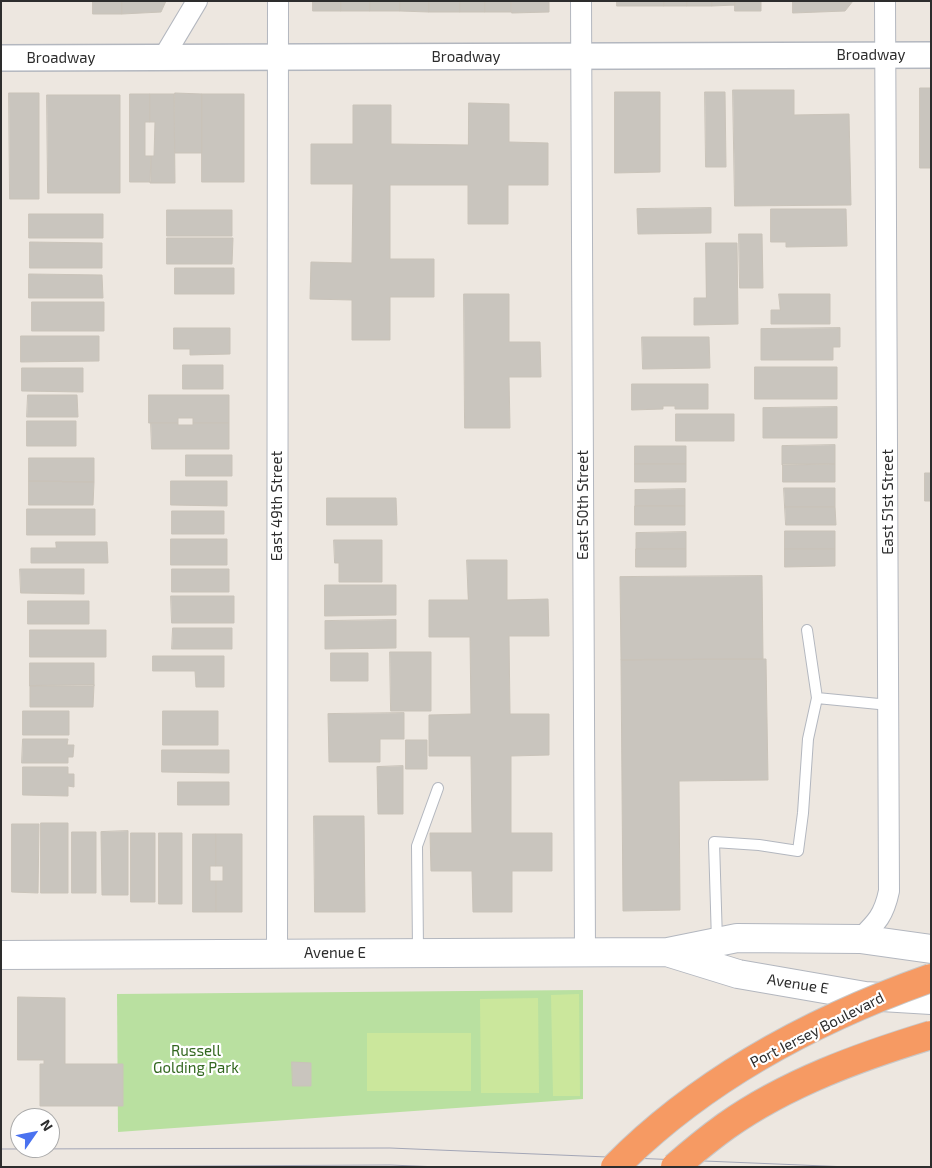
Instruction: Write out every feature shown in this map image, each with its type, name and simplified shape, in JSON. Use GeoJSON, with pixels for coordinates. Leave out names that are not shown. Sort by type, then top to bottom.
{"type":"FeatureCollection","features":[{"type":"Feature","properties":{"kind":"highway","name":"Port Jersey Boulevard"},"geometry":{"type":"LineString","coordinates":[[615,1167],[668,1119],[743,1066],[833,1018],[880,997],[931,978]]}},
{"type":"Feature","properties":{"kind":"highway"},"geometry":{"type":"LineString","coordinates":[[675,1167],[726,1126],[769,1100],[836,1068],[883,1050],[931,1035]]}},
{"type":"Feature","properties":{"kind":"main road","name":"Avenue E"},"geometry":{"type":"LineString","coordinates":[[1,955],[668,952],[737,938],[860,938],[931,949]]}},
{"type":"Feature","properties":{"kind":"main road","name":"Avenue E"},"geometry":{"type":"LineString","coordinates":[[668,952],[738,974],[865,996],[931,1000]]}},
{"type":"Feature","properties":{"kind":"street"},"geometry":{"type":"LineString","coordinates":[[163,58],[196,1]]}},
{"type":"Feature","properties":{"kind":"street","name":"East 49th Street"},"geometry":{"type":"LineString","coordinates":[[277,954],[278,1]]}},
{"type":"Feature","properties":{"kind":"street","name":"East 50th Street"},"geometry":{"type":"LineString","coordinates":[[581,1],[585,952]]}},
{"type":"Feature","properties":{"kind":"street","name":"East 51st Street"},"geometry":{"type":"LineString","coordinates":[[860,938],[880,917],[889,891],[885,1]]}},
{"type":"Feature","properties":{"kind":"street","name":"Broadway"},"geometry":{"type":"LineString","coordinates":[[1,58],[931,55]]}},
{"type":"Feature","properties":{"kind":"lane"},"geometry":{"type":"LineString","coordinates":[[717,942],[714,842],[759,845],[798,851],[803,813],[808,739],[817,698],[807,630]]}},
{"type":"Feature","properties":{"kind":"lane"},"geometry":{"type":"LineString","coordinates":[[817,698],[889,705]]}},
{"type":"Feature","properties":{"kind":"lane"},"geometry":{"type":"LineString","coordinates":[[418,953],[418,846],[438,788]]}},
{"type":"Feature","properties":{"kind":"green space","name":"Russell Golding Park"},"geometry":{"type":"Polygon","coordinates":[[[583,990],[583,1099],[118,1132],[117,994],[583,990]]]}},
{"type":"Feature","properties":{"kind":"green space"},"geometry":{"type":"Polygon","coordinates":[[[579,994],[580,1096],[553,1096],[551,995],[579,994]]]}},
{"type":"Feature","properties":{"kind":"green space"},"geometry":{"type":"Polygon","coordinates":[[[538,998],[539,1093],[481,1093],[480,999],[538,998]]]}},
{"type":"Feature","properties":{"kind":"green space"},"geometry":{"type":"Polygon","coordinates":[[[367,1033],[471,1033],[471,1091],[367,1091],[367,1033]]]}},
{"type":"Feature","properties":{"kind":"building"},"geometry":{"type":"Polygon","coordinates":[[[93,1],[122,1],[122,14],[93,14],[93,1]]]}},
{"type":"Feature","properties":{"kind":"building"},"geometry":{"type":"Polygon","coordinates":[[[122,1],[166,1],[161,12],[122,14],[122,1]]]}},
{"type":"Feature","properties":{"kind":"building"},"geometry":{"type":"Polygon","coordinates":[[[313,1],[341,1],[341,11],[313,11],[313,1]]]}},
{"type":"Feature","properties":{"kind":"building"},"geometry":{"type":"Polygon","coordinates":[[[341,1],[370,1],[370,11],[341,11],[341,1]]]}},
{"type":"Feature","properties":{"kind":"building"},"geometry":{"type":"Polygon","coordinates":[[[370,1],[400,1],[400,11],[370,11],[370,1]]]}},
{"type":"Feature","properties":{"kind":"building"},"geometry":{"type":"Polygon","coordinates":[[[400,1],[429,1],[429,12],[400,11],[400,1]]]}},
{"type":"Feature","properties":{"kind":"building"},"geometry":{"type":"Polygon","coordinates":[[[429,1],[460,1],[460,12],[429,12],[429,1]]]}},
{"type":"Feature","properties":{"kind":"building"},"geometry":{"type":"Polygon","coordinates":[[[460,1],[485,1],[485,12],[460,12],[460,1]]]}},
{"type":"Feature","properties":{"kind":"building"},"geometry":{"type":"Polygon","coordinates":[[[485,1],[511,1],[511,12],[485,12],[485,1]]]}},
{"type":"Feature","properties":{"kind":"building"},"geometry":{"type":"Polygon","coordinates":[[[512,1],[549,1],[549,12],[512,13],[512,1]]]}},
{"type":"Feature","properties":{"kind":"building"},"geometry":{"type":"Polygon","coordinates":[[[617,1],[664,1],[664,6],[617,6],[617,1]]]}},
{"type":"Feature","properties":{"kind":"building"},"geometry":{"type":"Polygon","coordinates":[[[664,1],[687,1],[687,6],[664,6],[664,1]]]}},
{"type":"Feature","properties":{"kind":"building"},"geometry":{"type":"Polygon","coordinates":[[[687,1],[712,1],[712,6],[687,6],[687,1]]]}},
{"type":"Feature","properties":{"kind":"building"},"geometry":{"type":"Polygon","coordinates":[[[712,1],[735,1],[735,5],[712,6],[712,1]]]}},
{"type":"Feature","properties":{"kind":"building"},"geometry":{"type":"Polygon","coordinates":[[[735,1],[761,1],[761,11],[735,11],[735,1]]]}},
{"type":"Feature","properties":{"kind":"building"},"geometry":{"type":"Polygon","coordinates":[[[793,1],[853,1],[845,11],[793,13],[793,1]]]}},
{"type":"Feature","properties":{"kind":"building"},"geometry":{"type":"Polygon","coordinates":[[[920,88],[931,88],[931,168],[920,168],[920,88]]]}},
{"type":"Feature","properties":{"kind":"building"},"geometry":{"type":"Polygon","coordinates":[[[733,90],[794,90],[794,115],[849,114],[851,205],[735,206],[733,90]]]}},
{"type":"Feature","properties":{"kind":"building"},"geometry":{"type":"Polygon","coordinates":[[[615,92],[660,92],[660,172],[615,173],[615,92]]]}},
{"type":"Feature","properties":{"kind":"building"},"geometry":{"type":"Polygon","coordinates":[[[705,92],[725,92],[726,167],[706,167],[705,92]]]}},
{"type":"Feature","properties":{"kind":"building"},"geometry":{"type":"Polygon","coordinates":[[[9,93],[39,93],[39,199],[10,199],[9,93]]]}},
{"type":"Feature","properties":{"kind":"building"},"geometry":{"type":"Polygon","coordinates":[[[175,93],[202,94],[202,153],[175,153],[175,93]]]}},
{"type":"Feature","properties":{"kind":"building"},"geometry":{"type":"Polygon","coordinates":[[[130,94],[150,94],[150,122],[145,122],[145,156],[151,156],[151,182],[130,182],[130,94]]]}},
{"type":"Feature","properties":{"kind":"building"},"geometry":{"type":"Polygon","coordinates":[[[150,94],[174,94],[175,183],[150,183],[151,156],[154,156],[155,122],[150,122],[150,94]]]}},
{"type":"Feature","properties":{"kind":"building"},"geometry":{"type":"Polygon","coordinates":[[[202,94],[244,94],[244,182],[202,182],[202,94]]]}},
{"type":"Feature","properties":{"kind":"building"},"geometry":{"type":"Polygon","coordinates":[[[47,95],[120,95],[120,193],[48,193],[47,95]]]}},
{"type":"Feature","properties":{"kind":"building"},"geometry":{"type":"Polygon","coordinates":[[[469,103],[509,104],[509,142],[548,143],[548,185],[508,185],[508,224],[468,224],[468,185],[390,185],[390,259],[434,259],[434,297],[390,297],[390,340],[352,340],[352,300],[310,299],[311,262],[352,263],[353,184],[311,184],[311,144],[353,144],[353,105],[391,105],[391,144],[468,145],[469,103]]]}},
{"type":"Feature","properties":{"kind":"building"},"geometry":{"type":"Polygon","coordinates":[[[711,208],[711,233],[638,234],[637,209],[711,208]]]}},
{"type":"Feature","properties":{"kind":"building"},"geometry":{"type":"Polygon","coordinates":[[[771,209],[846,209],[847,246],[786,247],[786,242],[771,242],[771,209]]]}},
{"type":"Feature","properties":{"kind":"building"},"geometry":{"type":"Polygon","coordinates":[[[167,210],[232,210],[232,236],[167,236],[167,210]]]}},
{"type":"Feature","properties":{"kind":"building"},"geometry":{"type":"Polygon","coordinates":[[[29,214],[103,214],[103,238],[29,238],[29,214]]]}},
{"type":"Feature","properties":{"kind":"building"},"geometry":{"type":"Polygon","coordinates":[[[739,234],[762,234],[763,288],[740,288],[739,234]]]}},
{"type":"Feature","properties":{"kind":"building"},"geometry":{"type":"Polygon","coordinates":[[[167,238],[233,238],[232,264],[167,264],[167,238]]]}},
{"type":"Feature","properties":{"kind":"building"},"geometry":{"type":"Polygon","coordinates":[[[30,242],[102,243],[102,268],[30,268],[30,242]]]}},
{"type":"Feature","properties":{"kind":"building"},"geometry":{"type":"Polygon","coordinates":[[[706,243],[737,243],[738,324],[694,325],[694,298],[706,298],[706,243]]]}},
{"type":"Feature","properties":{"kind":"building"},"geometry":{"type":"Polygon","coordinates":[[[175,268],[234,268],[234,294],[175,294],[175,268]]]}},
{"type":"Feature","properties":{"kind":"building"},"geometry":{"type":"Polygon","coordinates":[[[29,274],[102,275],[103,298],[29,298],[29,274]]]}},
{"type":"Feature","properties":{"kind":"building"},"geometry":{"type":"Polygon","coordinates":[[[464,294],[509,294],[509,342],[540,342],[541,377],[509,377],[510,428],[465,428],[464,294]]]}},
{"type":"Feature","properties":{"kind":"building"},"geometry":{"type":"Polygon","coordinates":[[[779,294],[830,294],[830,324],[771,324],[771,310],[780,310],[779,294]]]}},
{"type":"Feature","properties":{"kind":"building"},"geometry":{"type":"Polygon","coordinates":[[[32,302],[104,302],[104,331],[32,331],[32,302]]]}},
{"type":"Feature","properties":{"kind":"building"},"geometry":{"type":"Polygon","coordinates":[[[174,328],[230,328],[230,354],[190,355],[190,349],[174,349],[174,328]]]}},
{"type":"Feature","properties":{"kind":"building"},"geometry":{"type":"Polygon","coordinates":[[[840,328],[840,347],[833,347],[833,360],[761,360],[761,329],[840,328]]]}},
{"type":"Feature","properties":{"kind":"building"},"geometry":{"type":"Polygon","coordinates":[[[21,336],[99,336],[99,361],[21,362],[21,336]]]}},
{"type":"Feature","properties":{"kind":"building"},"geometry":{"type":"Polygon","coordinates":[[[642,337],[709,337],[710,368],[643,369],[642,337]]]}},
{"type":"Feature","properties":{"kind":"building"},"geometry":{"type":"Polygon","coordinates":[[[183,365],[223,365],[223,389],[183,389],[183,365]]]}},
{"type":"Feature","properties":{"kind":"building"},"geometry":{"type":"Polygon","coordinates":[[[755,367],[837,367],[837,399],[755,399],[755,367]]]}},
{"type":"Feature","properties":{"kind":"building"},"geometry":{"type":"Polygon","coordinates":[[[22,368],[83,368],[83,392],[22,391],[22,368]]]}},
{"type":"Feature","properties":{"kind":"building"},"geometry":{"type":"Polygon","coordinates":[[[632,384],[708,384],[708,409],[675,409],[675,406],[663,406],[663,409],[632,410],[632,384]]]}},
{"type":"Feature","properties":{"kind":"building"},"geometry":{"type":"Polygon","coordinates":[[[28,395],[77,395],[78,417],[27,417],[28,395]]]}},
{"type":"Feature","properties":{"kind":"building"},"geometry":{"type":"Polygon","coordinates":[[[149,395],[229,395],[229,423],[193,423],[193,418],[178,418],[178,423],[149,423],[149,395]]]}},
{"type":"Feature","properties":{"kind":"building"},"geometry":{"type":"Polygon","coordinates":[[[837,407],[837,438],[763,438],[763,408],[837,407]]]}},
{"type":"Feature","properties":{"kind":"building"},"geometry":{"type":"Polygon","coordinates":[[[676,414],[734,414],[734,441],[676,441],[676,414]]]}},
{"type":"Feature","properties":{"kind":"building"},"geometry":{"type":"Polygon","coordinates":[[[27,421],[76,421],[76,446],[27,446],[27,421]]]}},
{"type":"Feature","properties":{"kind":"building"},"geometry":{"type":"Polygon","coordinates":[[[151,423],[193,425],[193,423],[229,423],[229,449],[152,449],[151,423]]]}},
{"type":"Feature","properties":{"kind":"building"},"geometry":{"type":"Polygon","coordinates":[[[835,445],[835,464],[782,465],[782,446],[835,445]]]}},
{"type":"Feature","properties":{"kind":"building"},"geometry":{"type":"Polygon","coordinates":[[[635,446],[686,446],[686,464],[635,464],[635,446]]]}},
{"type":"Feature","properties":{"kind":"building"},"geometry":{"type":"Polygon","coordinates":[[[186,455],[232,455],[232,476],[186,476],[186,455]]]}},
{"type":"Feature","properties":{"kind":"building"},"geometry":{"type":"Polygon","coordinates":[[[29,458],[94,458],[94,482],[29,481],[29,458]]]}},
{"type":"Feature","properties":{"kind":"building"},"geometry":{"type":"Polygon","coordinates":[[[635,464],[686,464],[686,482],[635,482],[635,464]]]}},
{"type":"Feature","properties":{"kind":"building"},"geometry":{"type":"Polygon","coordinates":[[[783,464],[835,464],[835,482],[783,482],[783,464]]]}},
{"type":"Feature","properties":{"kind":"building"},"geometry":{"type":"Polygon","coordinates":[[[925,473],[931,473],[931,501],[925,501],[925,473]]]}},
{"type":"Feature","properties":{"kind":"building"},"geometry":{"type":"Polygon","coordinates":[[[29,481],[94,482],[93,505],[29,505],[29,481]]]}},
{"type":"Feature","properties":{"kind":"building"},"geometry":{"type":"Polygon","coordinates":[[[171,481],[227,481],[227,506],[171,505],[171,481]]]}},
{"type":"Feature","properties":{"kind":"building"},"geometry":{"type":"Polygon","coordinates":[[[784,488],[835,488],[835,507],[785,507],[784,488]]]}},
{"type":"Feature","properties":{"kind":"building"},"geometry":{"type":"Polygon","coordinates":[[[685,489],[685,506],[635,506],[635,490],[685,489]]]}},
{"type":"Feature","properties":{"kind":"building"},"geometry":{"type":"Polygon","coordinates":[[[327,498],[396,498],[397,525],[327,525],[327,498]]]}},
{"type":"Feature","properties":{"kind":"building"},"geometry":{"type":"Polygon","coordinates":[[[635,506],[685,506],[685,525],[635,525],[635,506]]]}},
{"type":"Feature","properties":{"kind":"building"},"geometry":{"type":"Polygon","coordinates":[[[785,507],[835,507],[836,525],[786,525],[785,507]]]}},
{"type":"Feature","properties":{"kind":"building"},"geometry":{"type":"Polygon","coordinates":[[[27,509],[95,509],[95,535],[27,535],[27,509]]]}},
{"type":"Feature","properties":{"kind":"building"},"geometry":{"type":"Polygon","coordinates":[[[172,511],[224,511],[224,534],[172,534],[172,511]]]}},
{"type":"Feature","properties":{"kind":"building"},"geometry":{"type":"Polygon","coordinates":[[[785,531],[835,531],[835,549],[785,549],[785,531]]]}},
{"type":"Feature","properties":{"kind":"building"},"geometry":{"type":"Polygon","coordinates":[[[686,532],[686,549],[636,549],[636,533],[686,532]]]}},
{"type":"Feature","properties":{"kind":"building"},"geometry":{"type":"Polygon","coordinates":[[[171,539],[227,539],[227,565],[171,565],[171,539]]]}},
{"type":"Feature","properties":{"kind":"building"},"geometry":{"type":"Polygon","coordinates":[[[334,540],[382,540],[382,582],[339,582],[339,563],[335,563],[334,540]]]}},
{"type":"Feature","properties":{"kind":"building"},"geometry":{"type":"Polygon","coordinates":[[[56,542],[107,542],[108,563],[31,563],[31,548],[56,548],[56,542]]]}},
{"type":"Feature","properties":{"kind":"building"},"geometry":{"type":"Polygon","coordinates":[[[636,549],[686,549],[686,567],[636,567],[636,549]]]}},
{"type":"Feature","properties":{"kind":"building"},"geometry":{"type":"Polygon","coordinates":[[[785,549],[835,549],[835,566],[785,567],[785,549]]]}},
{"type":"Feature","properties":{"kind":"building"},"geometry":{"type":"Polygon","coordinates":[[[467,560],[507,560],[507,600],[548,599],[549,636],[509,636],[510,714],[549,714],[549,755],[511,756],[511,833],[552,833],[552,871],[512,871],[512,912],[473,912],[472,871],[431,871],[430,833],[472,833],[471,756],[429,756],[429,715],[471,714],[470,637],[429,637],[429,600],[468,600],[467,560]]]}},
{"type":"Feature","properties":{"kind":"building"},"geometry":{"type":"Polygon","coordinates":[[[20,569],[84,569],[84,594],[21,593],[20,569]]]}},
{"type":"Feature","properties":{"kind":"building"},"geometry":{"type":"Polygon","coordinates":[[[172,569],[229,569],[229,592],[172,592],[172,569]]]}},
{"type":"Feature","properties":{"kind":"building"},"geometry":{"type":"Polygon","coordinates":[[[762,576],[763,659],[621,660],[620,577],[762,576]]]}},
{"type":"Feature","properties":{"kind":"building"},"geometry":{"type":"Polygon","coordinates":[[[325,585],[396,585],[396,615],[325,616],[325,585]]]}},
{"type":"Feature","properties":{"kind":"building"},"geometry":{"type":"Polygon","coordinates":[[[171,596],[234,596],[234,623],[172,623],[171,596]]]}},
{"type":"Feature","properties":{"kind":"building"},"geometry":{"type":"Polygon","coordinates":[[[28,601],[89,601],[89,624],[28,624],[28,601]]]}},
{"type":"Feature","properties":{"kind":"building"},"geometry":{"type":"Polygon","coordinates":[[[396,620],[396,648],[325,649],[325,621],[396,620]]]}},
{"type":"Feature","properties":{"kind":"building"},"geometry":{"type":"Polygon","coordinates":[[[173,628],[232,628],[232,649],[172,649],[173,628]]]}},
{"type":"Feature","properties":{"kind":"building"},"geometry":{"type":"Polygon","coordinates":[[[30,630],[106,630],[106,657],[30,657],[30,630]]]}},
{"type":"Feature","properties":{"kind":"building"},"geometry":{"type":"Polygon","coordinates":[[[390,652],[431,652],[431,711],[391,711],[390,652]]]}},
{"type":"Feature","properties":{"kind":"building"},"geometry":{"type":"Polygon","coordinates":[[[331,653],[368,653],[368,681],[331,681],[331,653]]]}},
{"type":"Feature","properties":{"kind":"building"},"geometry":{"type":"Polygon","coordinates":[[[153,656],[224,656],[224,687],[196,687],[195,671],[153,671],[153,656]]]}},
{"type":"Feature","properties":{"kind":"building"},"geometry":{"type":"Polygon","coordinates":[[[766,659],[768,780],[679,781],[680,910],[623,911],[621,660],[766,659]]]}},
{"type":"Feature","properties":{"kind":"building"},"geometry":{"type":"Polygon","coordinates":[[[30,663],[94,663],[94,686],[30,686],[30,663]]]}},
{"type":"Feature","properties":{"kind":"building"},"geometry":{"type":"Polygon","coordinates":[[[94,685],[93,707],[30,707],[30,686],[94,685]]]}},
{"type":"Feature","properties":{"kind":"building"},"geometry":{"type":"Polygon","coordinates":[[[23,711],[69,711],[69,735],[23,735],[23,711]]]}},
{"type":"Feature","properties":{"kind":"building"},"geometry":{"type":"Polygon","coordinates":[[[163,711],[218,711],[218,745],[163,745],[163,711]]]}},
{"type":"Feature","properties":{"kind":"building"},"geometry":{"type":"Polygon","coordinates":[[[404,713],[404,739],[380,739],[380,762],[329,762],[328,714],[404,713]]]}},
{"type":"Feature","properties":{"kind":"building"},"geometry":{"type":"Polygon","coordinates":[[[23,739],[68,739],[67,745],[74,745],[73,757],[68,757],[68,763],[22,763],[23,739]]]}},
{"type":"Feature","properties":{"kind":"building"},"geometry":{"type":"Polygon","coordinates":[[[406,740],[427,740],[427,769],[406,769],[406,740]]]}},
{"type":"Feature","properties":{"kind":"building"},"geometry":{"type":"Polygon","coordinates":[[[162,750],[229,750],[229,773],[162,772],[162,750]]]}},
{"type":"Feature","properties":{"kind":"building"},"geometry":{"type":"Polygon","coordinates":[[[403,766],[403,814],[378,814],[377,767],[403,766]]]}},
{"type":"Feature","properties":{"kind":"building"},"geometry":{"type":"Polygon","coordinates":[[[23,767],[68,767],[68,774],[74,774],[74,787],[68,786],[68,796],[23,795],[23,767]]]}},
{"type":"Feature","properties":{"kind":"building"},"geometry":{"type":"Polygon","coordinates":[[[178,782],[229,782],[229,805],[178,805],[178,782]]]}},
{"type":"Feature","properties":{"kind":"building"},"geometry":{"type":"Polygon","coordinates":[[[314,816],[364,816],[365,912],[315,912],[314,816]]]}},
{"type":"Feature","properties":{"kind":"building"},"geometry":{"type":"Polygon","coordinates":[[[41,823],[68,823],[68,893],[41,893],[41,823]]]}},
{"type":"Feature","properties":{"kind":"building"},"geometry":{"type":"Polygon","coordinates":[[[12,824],[39,824],[38,893],[12,892],[12,824]]]}},
{"type":"Feature","properties":{"kind":"building"},"geometry":{"type":"Polygon","coordinates":[[[128,831],[128,895],[102,895],[101,832],[128,831]]]}},
{"type":"Feature","properties":{"kind":"building"},"geometry":{"type":"Polygon","coordinates":[[[72,832],[96,832],[96,893],[72,893],[72,832]]]}},
{"type":"Feature","properties":{"kind":"building"},"geometry":{"type":"Polygon","coordinates":[[[131,833],[155,833],[155,902],[131,902],[131,833]]]}},
{"type":"Feature","properties":{"kind":"building"},"geometry":{"type":"Polygon","coordinates":[[[159,833],[182,833],[182,904],[159,904],[159,833]]]}},
{"type":"Feature","properties":{"kind":"building"},"geometry":{"type":"Polygon","coordinates":[[[193,834],[216,834],[216,866],[210,866],[210,881],[216,881],[216,912],[193,912],[193,834]]]}},
{"type":"Feature","properties":{"kind":"building"},"geometry":{"type":"Polygon","coordinates":[[[216,834],[242,834],[242,912],[216,912],[216,881],[223,881],[223,866],[216,866],[216,834]]]}},
{"type":"Feature","properties":{"kind":"building"},"geometry":{"type":"Polygon","coordinates":[[[18,997],[65,998],[65,1064],[123,1064],[123,1106],[40,1106],[40,1064],[44,1064],[44,1060],[18,1060],[18,997]]]}},
{"type":"Feature","properties":{"kind":"building"},"geometry":{"type":"Polygon","coordinates":[[[292,1062],[311,1063],[311,1086],[293,1086],[292,1062]]]}},
{"type":"Feature","properties":{"kind":"tram line"},"geometry":{"type":"LineString","coordinates":[[1,1149],[390,1148],[849,1167]]}},
{"type":"Feature","properties":{"kind":"tram line"},"geometry":{"type":"LineString","coordinates":[[1,1167],[390,1165],[440,1167]]}}]}
